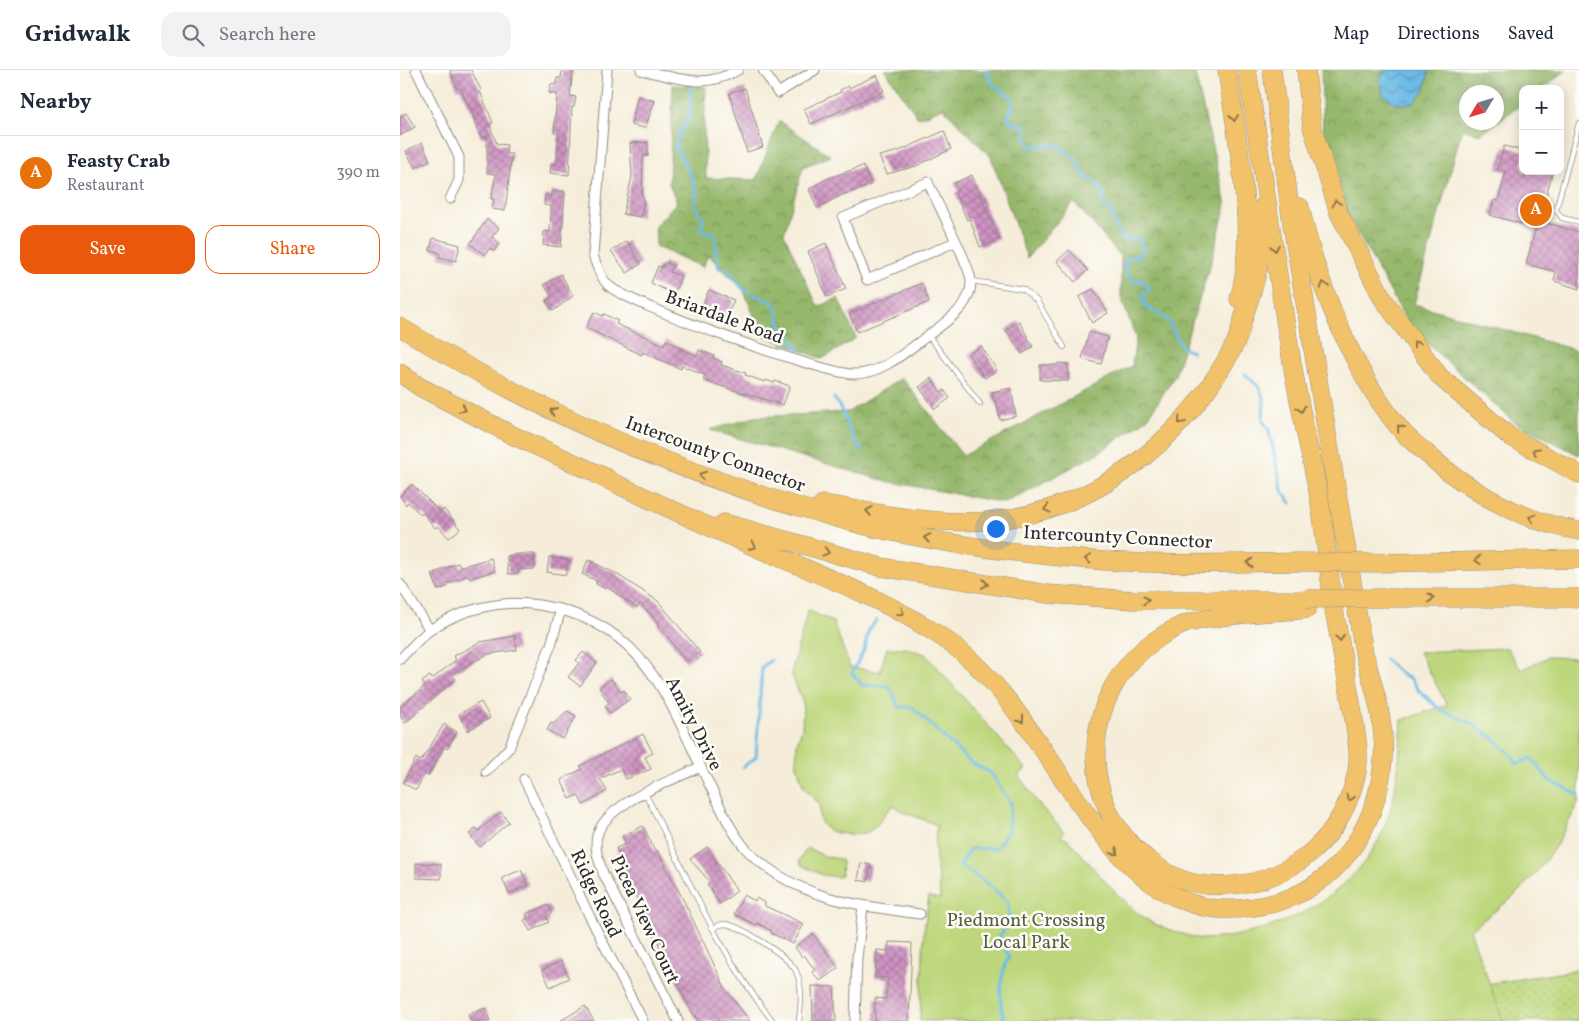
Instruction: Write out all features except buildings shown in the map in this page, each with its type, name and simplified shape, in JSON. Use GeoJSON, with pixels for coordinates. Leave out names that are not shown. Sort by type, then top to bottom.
{"type":"FeatureCollection","features":[{"type":"Feature","properties":{"kind":"highway"},"geometry":{"type":"LineString","coordinates":[[1211,383],[1242,288],[1246,236],[1244,192],[1227,70]]}},
{"type":"Feature","properties":{"kind":"highway"},"geometry":{"type":"LineString","coordinates":[[1247,70],[1293,370],[1319,496],[1334,605],[1356,734],[1358,771],[1348,805],[1327,838],[1292,868],[1268,878],[1237,884],[1205,885],[1178,878],[1135,850],[1115,824],[1103,802],[1099,778],[1097,727],[1106,697],[1117,678],[1133,660],[1156,640],[1186,623],[1306,604],[1382,598],[1579,598]]}},
{"type":"Feature","properties":{"kind":"highway"},"geometry":{"type":"LineString","coordinates":[[400,373],[420,387],[512,435],[722,533],[889,604],[945,639],[990,680],[1020,718],[1108,844],[1154,886],[1195,905],[1241,909],[1288,899],[1310,889],[1327,876],[1341,862],[1357,841],[1367,822],[1377,795],[1382,766],[1383,738],[1378,703],[1364,653],[1292,225],[1272,70]]}},
{"type":"Feature","properties":{"kind":"highway"},"geometry":{"type":"LineString","coordinates":[[1306,70],[1312,127],[1339,213],[1383,299],[1440,377],[1509,436],[1579,474]]}},
{"type":"Feature","properties":{"kind":"highway"},"geometry":{"type":"LineString","coordinates":[[1280,122],[1302,219],[1328,298],[1362,373],[1401,431],[1450,474],[1504,509],[1579,531]]}},
{"type":"Feature","properties":{"kind":"highway"},"geometry":{"type":"LineString","coordinates":[[748,492],[952,522],[1011,518],[1053,507],[1089,492],[1138,463],[1180,424],[1211,383],[1236,340],[1256,276],[1260,223],[1259,148]]}},
{"type":"Feature","properties":{"kind":"highway","name":"Intercounty Connector"},"geometry":{"type":"LineString","coordinates":[[400,327],[480,374],[639,450],[748,492],[878,529],[990,549],[1082,559],[1150,563],[1377,563],[1579,559]]}},
{"type":"Feature","properties":{"kind":"highway"},"geometry":{"type":"LineString","coordinates":[[597,475],[732,526],[881,567],[1057,595],[1134,600],[1306,604]]}},
{"type":"Feature","properties":{"kind":"street"},"geometry":{"type":"LineString","coordinates":[[416,70],[459,156],[459,180],[450,199]]}},
{"type":"Feature","properties":{"kind":"street","name":"Briardale Road"},"geometry":{"type":"LineString","coordinates":[[607,70],[593,255],[596,266],[608,286],[638,301],[715,332],[813,365],[852,374],[869,372],[890,362],[957,314],[968,296],[972,281]]}},
{"type":"Feature","properties":{"kind":"street"},"geometry":{"type":"LineString","coordinates":[[641,70],[694,81],[711,82],[738,70]]}},
{"type":"Feature","properties":{"kind":"street"},"geometry":{"type":"LineString","coordinates":[[763,70],[778,94],[815,70]]}},
{"type":"Feature","properties":{"kind":"street"},"geometry":{"type":"LineString","coordinates":[[956,242],[867,280],[843,218],[928,182],[956,242],[972,281]]}},
{"type":"Feature","properties":{"kind":"street"},"geometry":{"type":"LineString","coordinates":[[400,584],[430,630]]}},
{"type":"Feature","properties":{"kind":"street","name":"Amity Drive"},"geometry":{"type":"LineString","coordinates":[[400,659],[430,630],[476,609],[503,604],[531,604],[581,614],[603,626],[627,644],[644,664],[672,707],[728,823],[750,853],[767,868],[816,895],[863,906],[920,914]]}},
{"type":"Feature","properties":{"kind":"street"},"geometry":{"type":"LineString","coordinates":[[486,772],[509,748],[551,644],[561,609]]}},
{"type":"Feature","properties":{"kind":"street","name":"Picea View Court"},"geometry":{"type":"LineString","coordinates":[[678,1021],[603,873],[596,850],[597,835],[610,814],[645,794],[700,767]]}},
{"type":"Feature","properties":{"kind":"street","name":"Ridge Road"},"geometry":{"type":"LineString","coordinates":[[524,779],[588,915],[643,1021]]}},
{"type":"Feature","properties":{"kind":"street"},"geometry":{"type":"LineString","coordinates":[[855,1021],[857,958],[863,906]]}},
{"type":"Feature","properties":{"kind":"lane"},"geometry":{"type":"LineString","coordinates":[[1579,123],[1556,210],[1562,218],[1579,222]]}},
{"type":"Feature","properties":{"kind":"lane"},"geometry":{"type":"LineString","coordinates":[[972,281],[1023,289],[1037,301],[1064,347]]}},
{"type":"Feature","properties":{"kind":"lane"},"geometry":{"type":"LineString","coordinates":[[928,335],[980,404]]}},
{"type":"Feature","properties":{"kind":"lane"},"geometry":{"type":"LineString","coordinates":[[645,794],[729,958],[752,995],[773,1021]]}},
{"type":"Feature","properties":{"kind":"lane"},"geometry":{"type":"LineString","coordinates":[[714,928],[724,924],[736,928],[782,954],[792,964],[797,973],[800,986],[799,1021]]}},
{"type":"Feature","properties":{"kind":"green space"},"geometry":{"type":"Polygon","coordinates":[[[885,70],[1194,70],[1226,205],[1210,266],[1175,375],[1148,418],[1097,454],[1005,503],[886,481],[710,430],[755,417],[848,412],[902,378],[963,456],[1132,366],[1136,338],[1121,297],[1121,257],[1074,202],[1027,258],[991,157],[943,108],[918,118],[885,70]]]}},
{"type":"Feature","properties":{"kind":"green space"},"geometry":{"type":"Polygon","coordinates":[[[1321,70],[1567,70],[1547,85],[1519,85],[1519,106],[1504,117],[1504,85],[1459,85],[1459,130],[1462,130],[1414,304],[1579,351],[1579,455],[1514,422],[1411,329],[1349,217],[1323,129],[1321,70]]]}},
{"type":"Feature","properties":{"kind":"green space"},"geometry":{"type":"Polygon","coordinates":[[[673,85],[706,87],[704,128],[706,178],[756,180],[779,121],[831,156],[803,167],[784,234],[818,307],[838,298],[856,338],[822,359],[762,335],[743,289],[708,255],[703,267],[656,247],[655,226],[677,202],[669,184],[673,85]]]}},
{"type":"Feature","properties":{"kind":"green space"},"geometry":{"type":"Polygon","coordinates":[[[1466,130],[1486,130],[1480,134],[1466,130]]]}},
{"type":"Feature","properties":{"kind":"green space","name":"Piedmont Crossing Local Park"},"geometry":{"type":"Polygon","coordinates":[[[808,610],[833,622],[850,667],[880,672],[887,648],[905,648],[925,654],[1026,769],[1018,775],[1037,802],[1064,832],[1060,837],[1067,839],[1122,899],[1146,919],[1174,931],[1204,939],[1251,932],[1297,916],[1318,904],[1338,889],[1355,873],[1370,854],[1386,823],[1391,806],[1398,772],[1402,720],[1447,705],[1419,652],[1507,648],[1521,670],[1548,657],[1579,658],[1579,802],[1557,844],[1536,873],[1512,898],[1470,930],[1503,1021],[920,1021],[924,931],[929,897],[940,899],[935,853],[937,825],[901,811],[894,805],[874,828],[866,833],[835,833],[822,824],[819,813],[820,805],[803,786],[796,762],[797,744],[802,728],[803,703],[791,673],[808,610]]]}},
{"type":"Feature","properties":{"kind":"green space"},"geometry":{"type":"Polygon","coordinates":[[[807,848],[827,857],[840,859],[842,862],[841,875],[838,877],[822,875],[801,865],[799,861],[807,848]]]}},
{"type":"Feature","properties":{"kind":"green space"},"geometry":{"type":"Polygon","coordinates":[[[929,897],[1034,919],[1446,990],[1566,972],[1579,968],[1579,1021],[1324,1021],[924,931],[929,897]]]}},
{"type":"Feature","properties":{"kind":"water"},"geometry":{"type":"Polygon","coordinates":[[[1385,70],[1429,70],[1425,89],[1413,104],[1396,104],[1383,94],[1380,79],[1385,70]]]}},
{"type":"Feature","properties":{"kind":"waterway"},"geometry":{"type":"LineString","coordinates":[[986,70],[993,85],[1012,97],[1012,108],[1008,119],[1014,124],[1025,125],[1025,135],[1029,145],[1035,147],[1056,144],[1076,159],[1084,176],[1097,183],[1102,191],[1105,208],[1112,209],[1114,221],[1122,239],[1139,239],[1143,250],[1141,255],[1127,259],[1124,263],[1127,273],[1135,282],[1142,280],[1147,284],[1149,290],[1142,296],[1147,308],[1166,319],[1179,343],[1192,352]]}},
{"type":"Feature","properties":{"kind":"waterway"},"geometry":{"type":"LineString","coordinates":[[691,87],[689,115],[679,134],[676,148],[694,184],[696,191],[695,207],[703,217],[701,228],[705,233],[710,232],[716,237],[716,258],[719,268],[728,270],[743,289],[774,303],[777,308],[779,321],[799,350]]}},
{"type":"Feature","properties":{"kind":"waterway"},"geometry":{"type":"LineString","coordinates":[[1245,374],[1259,387],[1264,399],[1263,420],[1269,431],[1282,490],[1291,503]]}},
{"type":"Feature","properties":{"kind":"waterway"},"geometry":{"type":"LineString","coordinates":[[834,398],[862,451]]}},
{"type":"Feature","properties":{"kind":"waterway"},"geometry":{"type":"LineString","coordinates":[[877,620],[869,629],[864,650],[852,673],[862,685],[889,686],[899,707],[912,707],[970,762],[991,773],[1011,803],[1008,831],[996,848],[970,849],[960,866],[985,882],[1008,902],[1009,923],[999,937],[1009,956],[1003,972],[1001,988],[1004,1021]]}},
{"type":"Feature","properties":{"kind":"waterway"},"geometry":{"type":"LineString","coordinates":[[1385,659],[1401,674],[1411,679],[1419,691],[1441,710],[1473,724],[1494,739],[1512,755],[1517,764],[1531,758],[1549,780],[1579,795]]}},
{"type":"Feature","properties":{"kind":"waterway"},"geometry":{"type":"LineString","coordinates":[[743,767],[756,757],[762,667],[771,660]]}},
{"type":"Feature","properties":{"kind":"place","name":"Feasty Crab"},"geometry":{"type":"Point","coordinates":[1536,210]}}]}
